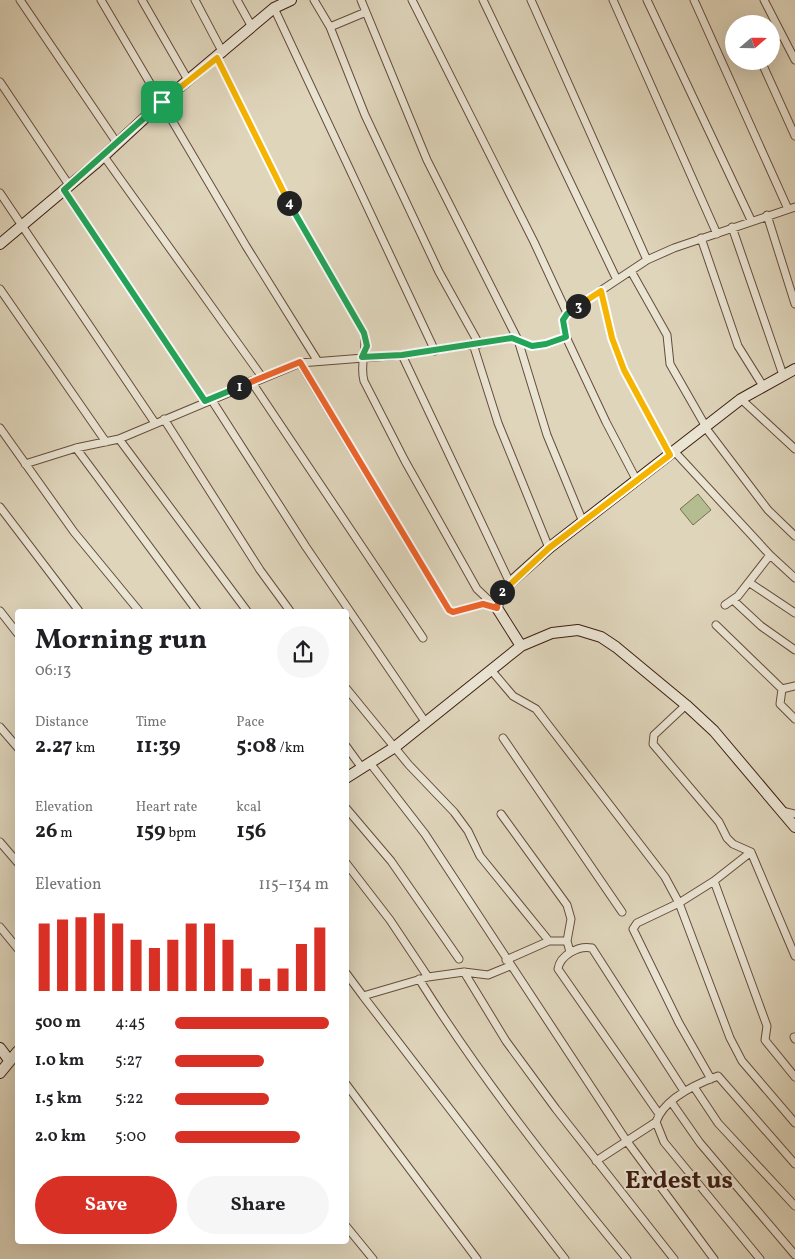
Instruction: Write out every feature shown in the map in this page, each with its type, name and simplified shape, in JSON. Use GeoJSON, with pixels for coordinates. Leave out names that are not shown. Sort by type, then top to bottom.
{"type":"FeatureCollection","features":[{"type":"Feature","properties":{"kind":"street"},"geometry":{"type":"LineString","coordinates":[[20,0],[117,143]]}},
{"type":"Feature","properties":{"kind":"street"},"geometry":{"type":"LineString","coordinates":[[101,0],[246,246],[317,360]]}},
{"type":"Feature","properties":{"kind":"street"},"geometry":{"type":"LineString","coordinates":[[142,0],[188,80]]}},
{"type":"Feature","properties":{"kind":"street"},"geometry":{"type":"LineString","coordinates":[[195,0],[289,203],[364,333],[367,346],[362,357],[361,368],[364,381],[405,461],[477,589],[497,608],[521,646]]}},
{"type":"Feature","properties":{"kind":"street"},"geometry":{"type":"LineString","coordinates":[[237,0],[252,27]]}},
{"type":"Feature","properties":{"kind":"street"},"geometry":{"type":"LineString","coordinates":[[0,244],[22,228],[162,102],[220,55],[277,4],[291,0]]}},
{"type":"Feature","properties":{"kind":"street"},"geometry":{"type":"LineString","coordinates":[[314,0],[330,27],[365,115],[439,272],[476,344],[498,423],[549,548]]}},
{"type":"Feature","properties":{"kind":"street"},"geometry":{"type":"LineString","coordinates":[[361,0],[427,160],[518,340],[547,435],[583,522]]}},
{"type":"Feature","properties":{"kind":"street"},"geometry":{"type":"LineString","coordinates":[[412,0],[534,242],[567,314]]}},
{"type":"Feature","properties":{"kind":"street"},"geometry":{"type":"LineString","coordinates":[[483,0],[617,280]]}},
{"type":"Feature","properties":{"kind":"street"},"geometry":{"type":"LineString","coordinates":[[531,0],[647,260]]}},
{"type":"Feature","properties":{"kind":"street"},"geometry":{"type":"LineString","coordinates":[[613,0],[717,234]]}},
{"type":"Feature","properties":{"kind":"street"},"geometry":{"type":"LineString","coordinates":[[647,0],[751,220]]}},
{"type":"Feature","properties":{"kind":"street"},"geometry":{"type":"LineString","coordinates":[[637,480],[606,422],[566,337],[563,320],[567,314],[647,260],[701,238],[791,208],[694,0]]}},
{"type":"Feature","properties":{"kind":"street"},"geometry":{"type":"LineString","coordinates":[[764,0],[771,15]]}},
{"type":"Feature","properties":{"kind":"street"},"geometry":{"type":"LineString","coordinates":[[277,4],[435,351]]}},
{"type":"Feature","properties":{"kind":"street"},"geometry":{"type":"LineString","coordinates":[[330,27],[366,12]]}},
{"type":"Feature","properties":{"kind":"street"},"geometry":{"type":"LineString","coordinates":[[780,35],[795,60]]}},
{"type":"Feature","properties":{"kind":"street"},"geometry":{"type":"LineString","coordinates":[[765,70],[795,136]]}},
{"type":"Feature","properties":{"kind":"street"},"geometry":{"type":"LineString","coordinates":[[0,82],[66,188],[348,609]]}},
{"type":"Feature","properties":{"kind":"street"},"geometry":{"type":"LineString","coordinates":[[103,155],[262,377]]}},
{"type":"Feature","properties":{"kind":"street"},"geometry":{"type":"LineString","coordinates":[[0,193],[154,423]]}},
{"type":"Feature","properties":{"kind":"street"},"geometry":{"type":"LineString","coordinates":[[767,215],[795,304]]}},
{"type":"Feature","properties":{"kind":"street"},"geometry":{"type":"LineString","coordinates":[[732,227],[783,375]]}},
{"type":"Feature","properties":{"kind":"street"},"geometry":{"type":"LineString","coordinates":[[701,238],[738,346],[763,386]]}},
{"type":"Feature","properties":{"kind":"street"},"geometry":{"type":"LineString","coordinates":[[631,271],[667,335],[670,364],[705,427],[768,510],[795,536]]}},
{"type":"Feature","properties":{"kind":"street"},"geometry":{"type":"LineString","coordinates":[[0,289],[106,442]]}},
{"type":"Feature","properties":{"kind":"street"},"geometry":{"type":"LineString","coordinates":[[601,291],[612,338],[624,370],[672,453],[770,555],[795,578]]}},
{"type":"Feature","properties":{"kind":"street"},"geometry":{"type":"LineString","coordinates":[[25,464],[76,448],[119,439],[251,381],[300,362],[402,355],[512,338],[532,346],[546,344],[566,337]]}},
{"type":"Feature","properties":{"kind":"street"},"geometry":{"type":"LineString","coordinates":[[402,355],[510,584]]}},
{"type":"Feature","properties":{"kind":"street"},"geometry":{"type":"LineString","coordinates":[[300,362],[449,610],[453,612],[483,604],[497,608]]}},
{"type":"Feature","properties":{"kind":"street"},"geometry":{"type":"LineString","coordinates":[[497,608],[499,595],[549,548],[741,400],[795,369]]}},
{"type":"Feature","properties":{"kind":"street"},"geometry":{"type":"LineString","coordinates":[[251,381],[423,638]]}},
{"type":"Feature","properties":{"kind":"street"},"geometry":{"type":"LineString","coordinates":[[741,400],[795,449]]}},
{"type":"Feature","properties":{"kind":"street"},"geometry":{"type":"LineString","coordinates":[[164,419],[260,570],[289,609]]}},
{"type":"Feature","properties":{"kind":"street"},"geometry":{"type":"LineString","coordinates":[[0,428],[74,532],[137,609]]}},
{"type":"Feature","properties":{"kind":"street"},"geometry":{"type":"LineString","coordinates":[[119,439],[246,609]]}},
{"type":"Feature","properties":{"kind":"street"},"geometry":{"type":"LineString","coordinates":[[76,448],[196,609]]}},
{"type":"Feature","properties":{"kind":"street"},"geometry":{"type":"LineString","coordinates":[[0,507],[77,609]]}},
{"type":"Feature","properties":{"kind":"street"},"geometry":{"type":"LineString","coordinates":[[725,605],[733,600],[750,582],[770,555]]}},
{"type":"Feature","properties":{"kind":"street"},"geometry":{"type":"LineString","coordinates":[[750,582],[795,613]]}},
{"type":"Feature","properties":{"kind":"street"},"geometry":{"type":"LineString","coordinates":[[733,600],[761,626],[795,650]]}},
{"type":"Feature","properties":{"kind":"street"},"geometry":{"type":"LineString","coordinates":[[349,610],[426,723]]}},
{"type":"Feature","properties":{"kind":"street"},"geometry":{"type":"LineString","coordinates":[[0,611],[15,630]]}},
{"type":"Feature","properties":{"kind":"street"},"geometry":{"type":"LineString","coordinates":[[716,625],[782,689]]}},
{"type":"Feature","properties":{"kind":"street"},"geometry":{"type":"LineString","coordinates":[[349,776],[395,747],[521,646],[547,634],[566,630],[591,633],[616,648],[686,705],[714,732],[795,827]]}},
{"type":"Feature","properties":{"kind":"street"},"geometry":{"type":"LineString","coordinates":[[491,670],[513,696],[536,709],[665,877],[678,903],[734,1046],[742,1060],[795,1123]]}},
{"type":"Feature","properties":{"kind":"street"},"geometry":{"type":"LineString","coordinates":[[782,689],[795,686]]}},
{"type":"Feature","properties":{"kind":"street"},"geometry":{"type":"LineString","coordinates":[[782,689],[780,704],[795,719]]}},
{"type":"Feature","properties":{"kind":"street"},"geometry":{"type":"LineString","coordinates":[[349,692],[409,765],[454,812],[468,831],[480,856],[549,941]]}},
{"type":"Feature","properties":{"kind":"street"},"geometry":{"type":"LineString","coordinates":[[686,705],[654,735],[653,744],[718,822],[727,838],[733,844],[751,852],[795,956]]}},
{"type":"Feature","properties":{"kind":"street"},"geometry":{"type":"LineString","coordinates":[[0,727],[15,744]]}},
{"type":"Feature","properties":{"kind":"street"},"geometry":{"type":"LineString","coordinates":[[503,738],[622,912]]}},
{"type":"Feature","properties":{"kind":"street"},"geometry":{"type":"LineString","coordinates":[[349,749],[366,765],[425,834],[626,1141],[714,1259]]}},
{"type":"Feature","properties":{"kind":"street"},"geometry":{"type":"LineString","coordinates":[[782,811],[795,814]]}},
{"type":"Feature","properties":{"kind":"street"},"geometry":{"type":"LineString","coordinates":[[349,812],[391,861],[459,959]]}},
{"type":"Feature","properties":{"kind":"street"},"geometry":{"type":"LineString","coordinates":[[501,814],[567,905],[571,919],[567,941],[570,952]]}},
{"type":"Feature","properties":{"kind":"street"},"geometry":{"type":"LineString","coordinates":[[0,842],[15,860]]}},
{"type":"Feature","properties":{"kind":"street"},"geometry":{"type":"LineString","coordinates":[[710,1079],[679,1023],[643,947],[633,932],[637,922],[678,903],[714,881],[751,852]]}},
{"type":"Feature","properties":{"kind":"street"},"geometry":{"type":"LineString","coordinates":[[349,867],[390,920],[428,977]]}},
{"type":"Feature","properties":{"kind":"street"},"geometry":{"type":"LineString","coordinates":[[714,881],[767,1026],[765,1040],[795,1077]]}},
{"type":"Feature","properties":{"kind":"street"},"geometry":{"type":"LineString","coordinates":[[0,927],[15,945]]}},
{"type":"Feature","properties":{"kind":"street"},"geometry":{"type":"LineString","coordinates":[[363,996],[428,977],[464,972],[488,975],[549,941],[567,941]]}},
{"type":"Feature","properties":{"kind":"street"},"geometry":{"type":"LineString","coordinates":[[659,1114],[558,969],[560,961],[570,952],[592,948],[684,1091]]}},
{"type":"Feature","properties":{"kind":"street"},"geometry":{"type":"LineString","coordinates":[[464,972],[506,1041],[596,1161],[674,1259]]}},
{"type":"Feature","properties":{"kind":"street"},"geometry":{"type":"LineString","coordinates":[[349,976],[565,1259]]}},
{"type":"Feature","properties":{"kind":"street"},"geometry":{"type":"LineString","coordinates":[[419,979],[460,1044],[502,1101],[627,1259]]}},
{"type":"Feature","properties":{"kind":"street"},"geometry":{"type":"LineString","coordinates":[[0,1048],[10,1060]]}},
{"type":"Feature","properties":{"kind":"street"},"geometry":{"type":"LineString","coordinates":[[0,1074],[15,1054]]}},
{"type":"Feature","properties":{"kind":"street"},"geometry":{"type":"LineString","coordinates":[[596,1161],[656,1122],[659,1114],[684,1091],[718,1076],[795,1164]]}},
{"type":"Feature","properties":{"kind":"street"},"geometry":{"type":"LineString","coordinates":[[694,1087],[718,1123],[795,1206]]}},
{"type":"Feature","properties":{"kind":"street"},"geometry":{"type":"LineString","coordinates":[[349,1088],[477,1259]]}},
{"type":"Feature","properties":{"kind":"street"},"geometry":{"type":"LineString","coordinates":[[672,1103],[700,1143],[795,1255]]}},
{"type":"Feature","properties":{"kind":"street"},"geometry":{"type":"LineString","coordinates":[[656,1122],[664,1142],[760,1259]]}},
{"type":"Feature","properties":{"kind":"street"},"geometry":{"type":"LineString","coordinates":[[349,1230],[373,1259]]}},
{"type":"Feature","properties":{"kind":"green space"},"geometry":{"type":"Polygon","coordinates":[[[698,494],[711,510],[693,525],[680,509],[698,494]]]}},
{"type":"Feature","properties":{"kind":"district","name":"Erdest us"},"geometry":{"type":"Point","coordinates":[679,1179]}},
{"type":"Feature","properties":{"kind":"route"},"geometry":{"type":"LineString","coordinates":[[217,58],[289,203],[364,333],[367,346],[362,357],[435,351],[512,338],[532,346],[546,344],[566,337],[563,320],[567,314],[601,291],[612,338],[624,370],[670,455],[549,548],[499,595],[497,608],[483,604],[453,612],[449,610],[300,362],[205,401],[64,190],[162,102],[217,58]]}}]}
